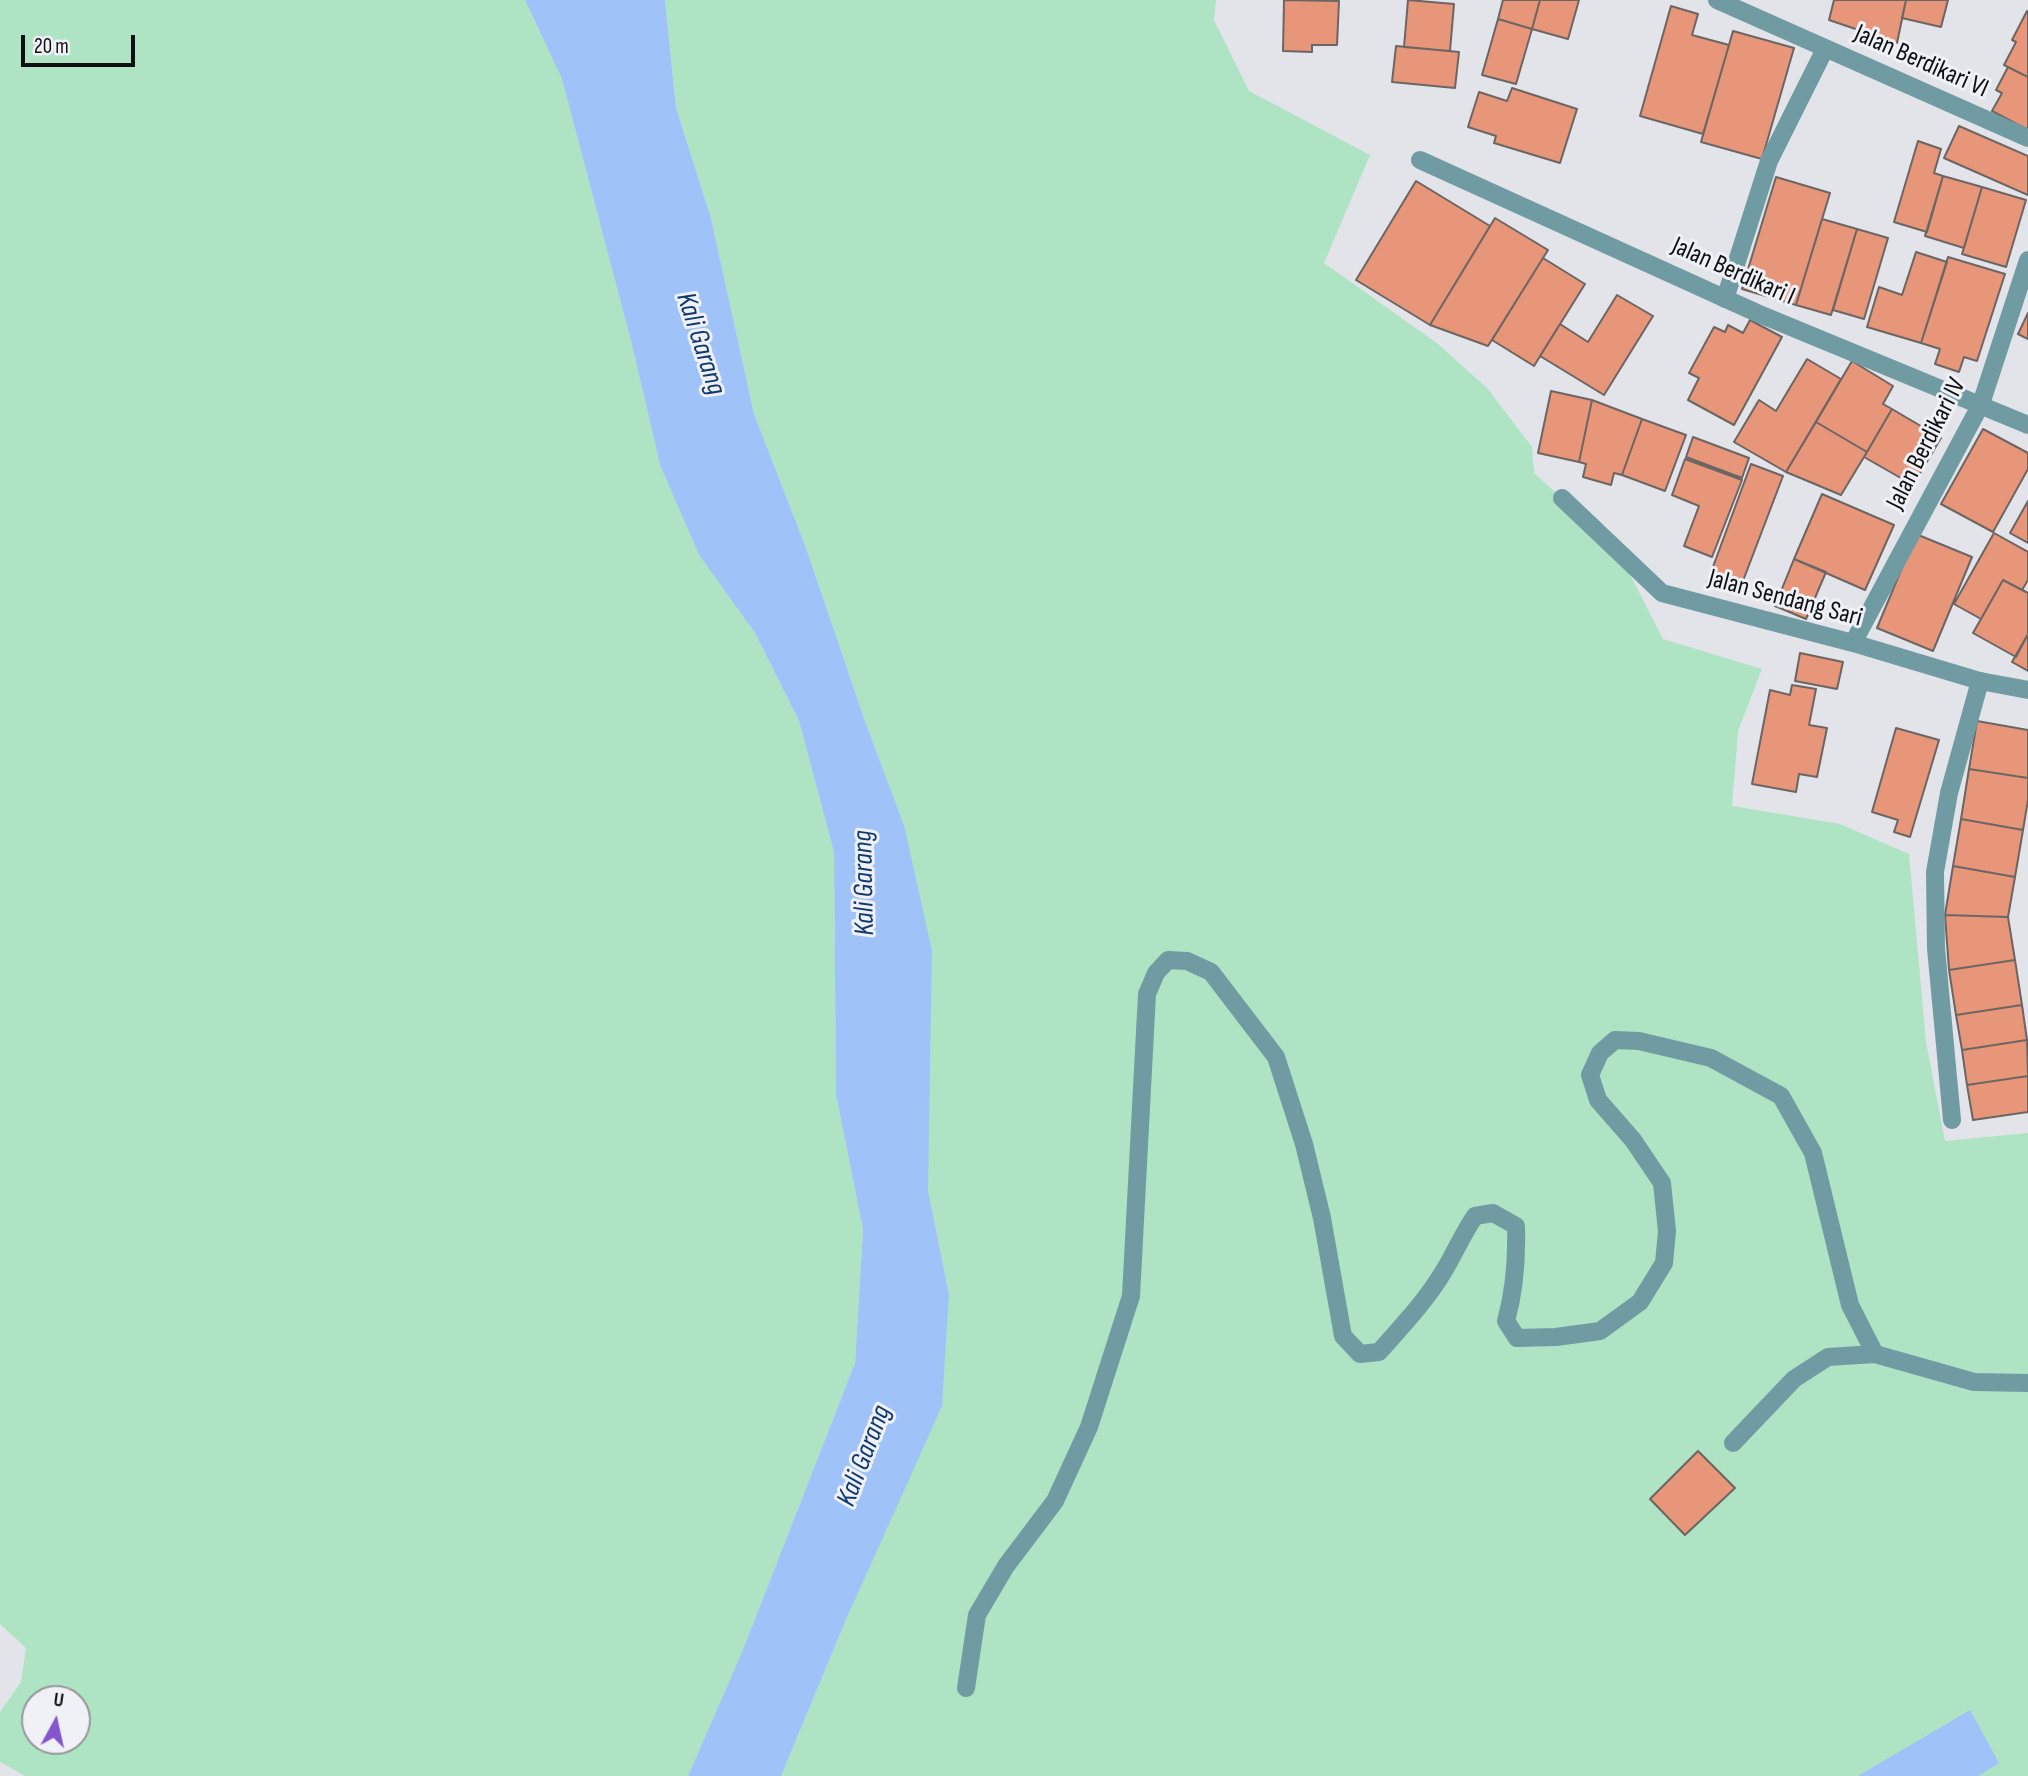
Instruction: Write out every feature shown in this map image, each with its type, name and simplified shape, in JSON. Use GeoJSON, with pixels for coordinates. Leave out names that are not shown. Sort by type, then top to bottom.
{"type":"FeatureCollection","features":[{"type":"Feature","properties":{"kind":"street","name":"Jalan Berdikari VI"},"geometry":{"type":"LineString","coordinates":[[1717,0],[2028,138]]}},
{"type":"Feature","properties":{"kind":"street"},"geometry":{"type":"LineString","coordinates":[[1725,299],[1769,161],[1825,49]]}},
{"type":"Feature","properties":{"kind":"street","name":"Jalan Berdikari I"},"geometry":{"type":"LineString","coordinates":[[1420,160],[1725,299],[2028,425]]}},
{"type":"Feature","properties":{"kind":"street","name":"Jalan Berdikari IV"},"geometry":{"type":"LineString","coordinates":[[1853,643],[1982,404],[2028,260]]}},
{"type":"Feature","properties":{"kind":"street","name":"Jalan Sendang Sari"},"geometry":{"type":"LineString","coordinates":[[1562,498],[1662,593],[1853,643],[1980,681],[2028,690]]}},
{"type":"Feature","properties":{"kind":"street"},"geometry":{"type":"LineString","coordinates":[[1952,1120],[1936,948],[1936,872],[1949,793],[1980,681]]}},
{"type":"Feature","properties":{"kind":"street"},"geometry":{"type":"LineString","coordinates":[[966,1688],[977,1615],[1006,1566],[1055,1501],[1089,1427],[1131,1296],[1147,994],[1156,973],[1168,960],[1187,961],[1211,972],[1276,1057],[1307,1156],[1343,1336],[1360,1354],[1379,1352],[1406,1321],[1442,1274],[1475,1216],[1493,1213],[1516,1226],[1518,1262],[1513,1298],[1506,1321],[1517,1338],[1556,1338],[1600,1331],[1640,1302],[1664,1263],[1667,1231],[1662,1183],[1633,1140],[1598,1100],[1590,1075],[1600,1053],[1615,1040],[1639,1041],[1711,1058],[1781,1096],[1813,1153],[1850,1305],[1875,1354]]}},
{"type":"Feature","properties":{"kind":"street"},"geometry":{"type":"LineString","coordinates":[[1733,1443],[1794,1379],[1828,1357],[1875,1354],[1974,1381],[2028,1383]]}},
{"type":"Feature","properties":{"kind":"green space"},"geometry":{"type":"Polygon","coordinates":[[[0,0],[525,0],[562,79],[632,345],[660,465],[699,555],[755,633],[799,721],[834,852],[836,1095],[863,1230],[855,1363],[742,1652],[688,1776],[25,1776],[0,1762],[0,1712],[21,1682],[26,1648],[0,1624],[0,0]]]}},
{"type":"Feature","properties":{"kind":"green space"},"geometry":{"type":"Polygon","coordinates":[[[665,0],[1216,0],[1214,20],[1249,91],[1370,155],[1324,263],[1438,344],[1487,388],[1532,447],[1534,473],[1616,547],[1663,639],[1762,669],[1738,731],[1732,806],[1840,824],[1909,854],[1926,1042],[1945,1141],[2028,1133],[2028,1776],[781,1776],[848,1615],[949,1294],[928,1190],[904,825],[866,724],[805,545],[754,414],[711,218],[676,108],[665,0]]]}},
{"type":"Feature","properties":{"kind":"water","name":"Kali Garang"},"geometry":{"type":"Polygon","coordinates":[[[525,0],[665,0],[676,108],[711,218],[754,414],[805,545],[866,724],[904,825],[932,951],[928,1190],[949,1294],[942,1406],[848,1615],[781,1776],[688,1776],[742,1652],[855,1363],[863,1230],[836,1095],[834,852],[799,721],[755,633],[699,555],[660,465],[632,345],[562,79],[525,0]]]}},
{"type":"Feature","properties":{"kind":"water"},"geometry":{"type":"Polygon","coordinates":[[[1970,1710],[1999,1763],[1978,1776],[1858,1776],[1970,1710]]]}},
{"type":"Feature","properties":{"kind":"building"},"geometry":{"type":"Polygon","coordinates":[[[1284,0],[1339,1],[1337,45],[1312,45],[1312,52],[1283,51],[1284,0]]]}},
{"type":"Feature","properties":{"kind":"building"},"geometry":{"type":"Polygon","coordinates":[[[1408,0],[1454,4],[1450,51],[1404,47],[1408,0]]]}},
{"type":"Feature","properties":{"kind":"building"},"geometry":{"type":"Polygon","coordinates":[[[1503,0],[1540,0],[1532,29],[1498,19],[1503,0]]]}},
{"type":"Feature","properties":{"kind":"building"},"geometry":{"type":"Polygon","coordinates":[[[1540,0],[1579,0],[1568,39],[1532,29],[1540,0]]]}},
{"type":"Feature","properties":{"kind":"building"},"geometry":{"type":"Polygon","coordinates":[[[1834,0],[1906,0],[1897,43],[1829,20],[1834,0]]]}},
{"type":"Feature","properties":{"kind":"building"},"geometry":{"type":"Polygon","coordinates":[[[1906,0],[1948,0],[1941,27],[1902,18],[1906,0]]]}},
{"type":"Feature","properties":{"kind":"building"},"geometry":{"type":"Polygon","coordinates":[[[1671,6],[1698,14],[1692,35],[1729,45],[1703,134],[1640,116],[1671,6]]]}},
{"type":"Feature","properties":{"kind":"building"},"geometry":{"type":"Polygon","coordinates":[[[2027,11],[2028,77],[2004,65],[2016,42],[2012,40],[2027,11]]]}},
{"type":"Feature","properties":{"kind":"building"},"geometry":{"type":"Polygon","coordinates":[[[1498,19],[1532,29],[1516,84],[1482,75],[1498,19]]]}},
{"type":"Feature","properties":{"kind":"building"},"geometry":{"type":"Polygon","coordinates":[[[1733,31],[1794,48],[1762,159],[1701,142],[1733,31]]]}},
{"type":"Feature","properties":{"kind":"building"},"geometry":{"type":"Polygon","coordinates":[[[1396,46],[1459,52],[1455,88],[1392,82],[1396,46]]]}},
{"type":"Feature","properties":{"kind":"building"},"geometry":{"type":"Polygon","coordinates":[[[2008,67],[2028,77],[2028,130],[1992,111],[2002,93],[1996,90],[2008,67]]]}},
{"type":"Feature","properties":{"kind":"building"},"geometry":{"type":"Polygon","coordinates":[[[1512,88],[1577,109],[1560,163],[1494,143],[1496,136],[1468,127],[1479,92],[1507,101],[1512,88]]]}},
{"type":"Feature","properties":{"kind":"building"},"geometry":{"type":"Polygon","coordinates":[[[1959,126],[2028,156],[2028,195],[1944,158],[1959,126]]]}},
{"type":"Feature","properties":{"kind":"building"},"geometry":{"type":"Polygon","coordinates":[[[1918,141],[1941,149],[1934,173],[1943,176],[1927,232],[1894,222],[1918,141]]]}},
{"type":"Feature","properties":{"kind":"building"},"geometry":{"type":"Polygon","coordinates":[[[1943,176],[1982,187],[1964,248],[1925,236],[1943,176]]]}},
{"type":"Feature","properties":{"kind":"building"},"geometry":{"type":"Polygon","coordinates":[[[1776,177],[1830,193],[1796,305],[1742,289],[1776,177]]]}},
{"type":"Feature","properties":{"kind":"building"},"geometry":{"type":"Polygon","coordinates":[[[1416,181],[1490,226],[1430,325],[1356,280],[1416,181]]]}},
{"type":"Feature","properties":{"kind":"building"},"geometry":{"type":"Polygon","coordinates":[[[1982,187],[2026,200],[2006,267],[1962,254],[1982,187]]]}},
{"type":"Feature","properties":{"kind":"building"},"geometry":{"type":"Polygon","coordinates":[[[1495,218],[1548,250],[1488,346],[1430,325],[1495,218]]]}},
{"type":"Feature","properties":{"kind":"building"},"geometry":{"type":"Polygon","coordinates":[[[1822,219],[1857,229],[1831,315],[1796,305],[1822,219]]]}},
{"type":"Feature","properties":{"kind":"building"},"geometry":{"type":"Polygon","coordinates":[[[1857,229],[1888,238],[1864,319],[1833,310],[1857,229]]]}},
{"type":"Feature","properties":{"kind":"building"},"geometry":{"type":"Polygon","coordinates":[[[1916,252],[1947,262],[1921,343],[1867,327],[1879,287],[1902,295],[1916,252]]]}},
{"type":"Feature","properties":{"kind":"building"},"geometry":{"type":"Polygon","coordinates":[[[1948,257],[2005,274],[1977,361],[1964,357],[1959,372],[1935,364],[1940,349],[1921,343],[1948,257]]]}},
{"type":"Feature","properties":{"kind":"building"},"geometry":{"type":"Polygon","coordinates":[[[1543,258],[1585,284],[1534,366],[1492,340],[1543,258]]]}},
{"type":"Feature","properties":{"kind":"building"},"geometry":{"type":"Polygon","coordinates":[[[1617,295],[1653,316],[1604,395],[1540,356],[1560,324],[1588,342],[1617,295]]]}},
{"type":"Feature","properties":{"kind":"building"},"geometry":{"type":"Polygon","coordinates":[[[2028,313],[2028,339],[2018,334],[2028,313]]]}},
{"type":"Feature","properties":{"kind":"building"},"geometry":{"type":"Polygon","coordinates":[[[1750,320],[1782,337],[1734,425],[1688,400],[1699,378],[1689,373],[1714,327],[1725,332],[1728,325],[1743,333],[1750,320]]]}},
{"type":"Feature","properties":{"kind":"building"},"geometry":{"type":"Polygon","coordinates":[[[1807,359],[1841,379],[1786,472],[1734,442],[1759,400],[1776,411],[1807,359]]]}},
{"type":"Feature","properties":{"kind":"building"},"geometry":{"type":"Polygon","coordinates":[[[1852,361],[1893,386],[1883,404],[1892,409],[1867,452],[1816,422],[1852,361]]]}},
{"type":"Feature","properties":{"kind":"building"},"geometry":{"type":"Polygon","coordinates":[[[1551,391],[1592,400],[1579,462],[1538,453],[1551,391]]]}},
{"type":"Feature","properties":{"kind":"building"},"geometry":{"type":"Polygon","coordinates":[[[1592,400],[1642,419],[1622,475],[1614,473],[1611,485],[1583,477],[1586,464],[1579,462],[1592,400]]]}},
{"type":"Feature","properties":{"kind":"building"},"geometry":{"type":"Polygon","coordinates":[[[1892,409],[1941,438],[1913,485],[1864,457],[1892,409]]]}},
{"type":"Feature","properties":{"kind":"building"},"geometry":{"type":"Polygon","coordinates":[[[1642,419],[1686,435],[1665,491],[1622,475],[1642,419]]]}},
{"type":"Feature","properties":{"kind":"building"},"geometry":{"type":"Polygon","coordinates":[[[1816,422],[1867,452],[1841,495],[1786,472],[1816,422]]]}},
{"type":"Feature","properties":{"kind":"building"},"geometry":{"type":"Polygon","coordinates":[[[1983,429],[2028,453],[2028,469],[1993,532],[1941,504],[1983,429]]]}},
{"type":"Feature","properties":{"kind":"building"},"geometry":{"type":"Polygon","coordinates":[[[1693,437],[1749,458],[1742,478],[1686,457],[1693,437]]]}},
{"type":"Feature","properties":{"kind":"building"},"geometry":{"type":"Polygon","coordinates":[[[1685,459],[1742,480],[1712,557],[1684,546],[1699,506],[1672,495],[1685,459]]]}},
{"type":"Feature","properties":{"kind":"building"},"geometry":{"type":"Polygon","coordinates":[[[1751,464],[1783,476],[1738,594],[1707,583],[1751,464]]]}},
{"type":"Feature","properties":{"kind":"building"},"geometry":{"type":"Polygon","coordinates":[[[1822,494],[1894,525],[1865,590],[1794,559],[1822,494]]]}},
{"type":"Feature","properties":{"kind":"building"},"geometry":{"type":"Polygon","coordinates":[[[2028,501],[2028,543],[2010,533],[2028,501]]]}},
{"type":"Feature","properties":{"kind":"building"},"geometry":{"type":"Polygon","coordinates":[[[1994,533],[2028,552],[2028,580],[2022,590],[2003,580],[1981,619],[1954,604],[1994,533]]]}},
{"type":"Feature","properties":{"kind":"building"},"geometry":{"type":"Polygon","coordinates":[[[1916,534],[1972,557],[1933,651],[1877,628],[1916,534]]]}},
{"type":"Feature","properties":{"kind":"building"},"geometry":{"type":"Polygon","coordinates":[[[1794,559],[1826,572],[1806,619],[1775,606],[1794,559]]]}},
{"type":"Feature","properties":{"kind":"building"},"geometry":{"type":"Polygon","coordinates":[[[2003,580],[2028,593],[2028,634],[2016,657],[1973,633],[2003,580]]]}},
{"type":"Feature","properties":{"kind":"building"},"geometry":{"type":"Polygon","coordinates":[[[2028,634],[2028,671],[2012,662],[2028,634]]]}},
{"type":"Feature","properties":{"kind":"building"},"geometry":{"type":"Polygon","coordinates":[[[1800,653],[1843,662],[1837,689],[1795,681],[1800,653]]]}},
{"type":"Feature","properties":{"kind":"building"},"geometry":{"type":"Polygon","coordinates":[[[1792,685],[1816,689],[1809,725],[1827,728],[1817,777],[1799,774],[1796,792],[1752,784],[1770,690],[1790,695],[1792,685]]]}},
{"type":"Feature","properties":{"kind":"building"},"geometry":{"type":"Polygon","coordinates":[[[1977,721],[2028,730],[2028,778],[1969,769],[1977,721]]]}},
{"type":"Feature","properties":{"kind":"building"},"geometry":{"type":"Polygon","coordinates":[[[1896,728],[1939,740],[1910,837],[1894,832],[1898,820],[1872,812],[1896,728]]]}},
{"type":"Feature","properties":{"kind":"building"},"geometry":{"type":"Polygon","coordinates":[[[1969,769],[2028,778],[2028,800],[2023,830],[1961,819],[1969,769]]]}},
{"type":"Feature","properties":{"kind":"building"},"geometry":{"type":"Polygon","coordinates":[[[1961,819],[2023,830],[2015,877],[1953,866],[1961,819]]]}},
{"type":"Feature","properties":{"kind":"building"},"geometry":{"type":"Polygon","coordinates":[[[1953,866],[2015,877],[2008,917],[1945,915],[1953,866]]]}},
{"type":"Feature","properties":{"kind":"building"},"geometry":{"type":"Polygon","coordinates":[[[1945,915],[2008,917],[2015,960],[1949,970],[1945,915]]]}},
{"type":"Feature","properties":{"kind":"building"},"geometry":{"type":"Polygon","coordinates":[[[2015,960],[2022,1005],[1956,1015],[1949,970],[2015,960]]]}},
{"type":"Feature","properties":{"kind":"building"},"geometry":{"type":"Polygon","coordinates":[[[2022,1005],[2027,1040],[1962,1050],[1956,1015],[2022,1005]]]}},
{"type":"Feature","properties":{"kind":"building"},"geometry":{"type":"Polygon","coordinates":[[[2027,1040],[2028,1076],[1967,1085],[1962,1050],[2027,1040]]]}},
{"type":"Feature","properties":{"kind":"building"},"geometry":{"type":"Polygon","coordinates":[[[2028,1076],[2028,1112],[1973,1120],[1967,1085],[2028,1076]]]}},
{"type":"Feature","properties":{"kind":"building"},"geometry":{"type":"Polygon","coordinates":[[[1698,1451],[1735,1488],[1685,1535],[1650,1499],[1698,1451]]]}}]}
